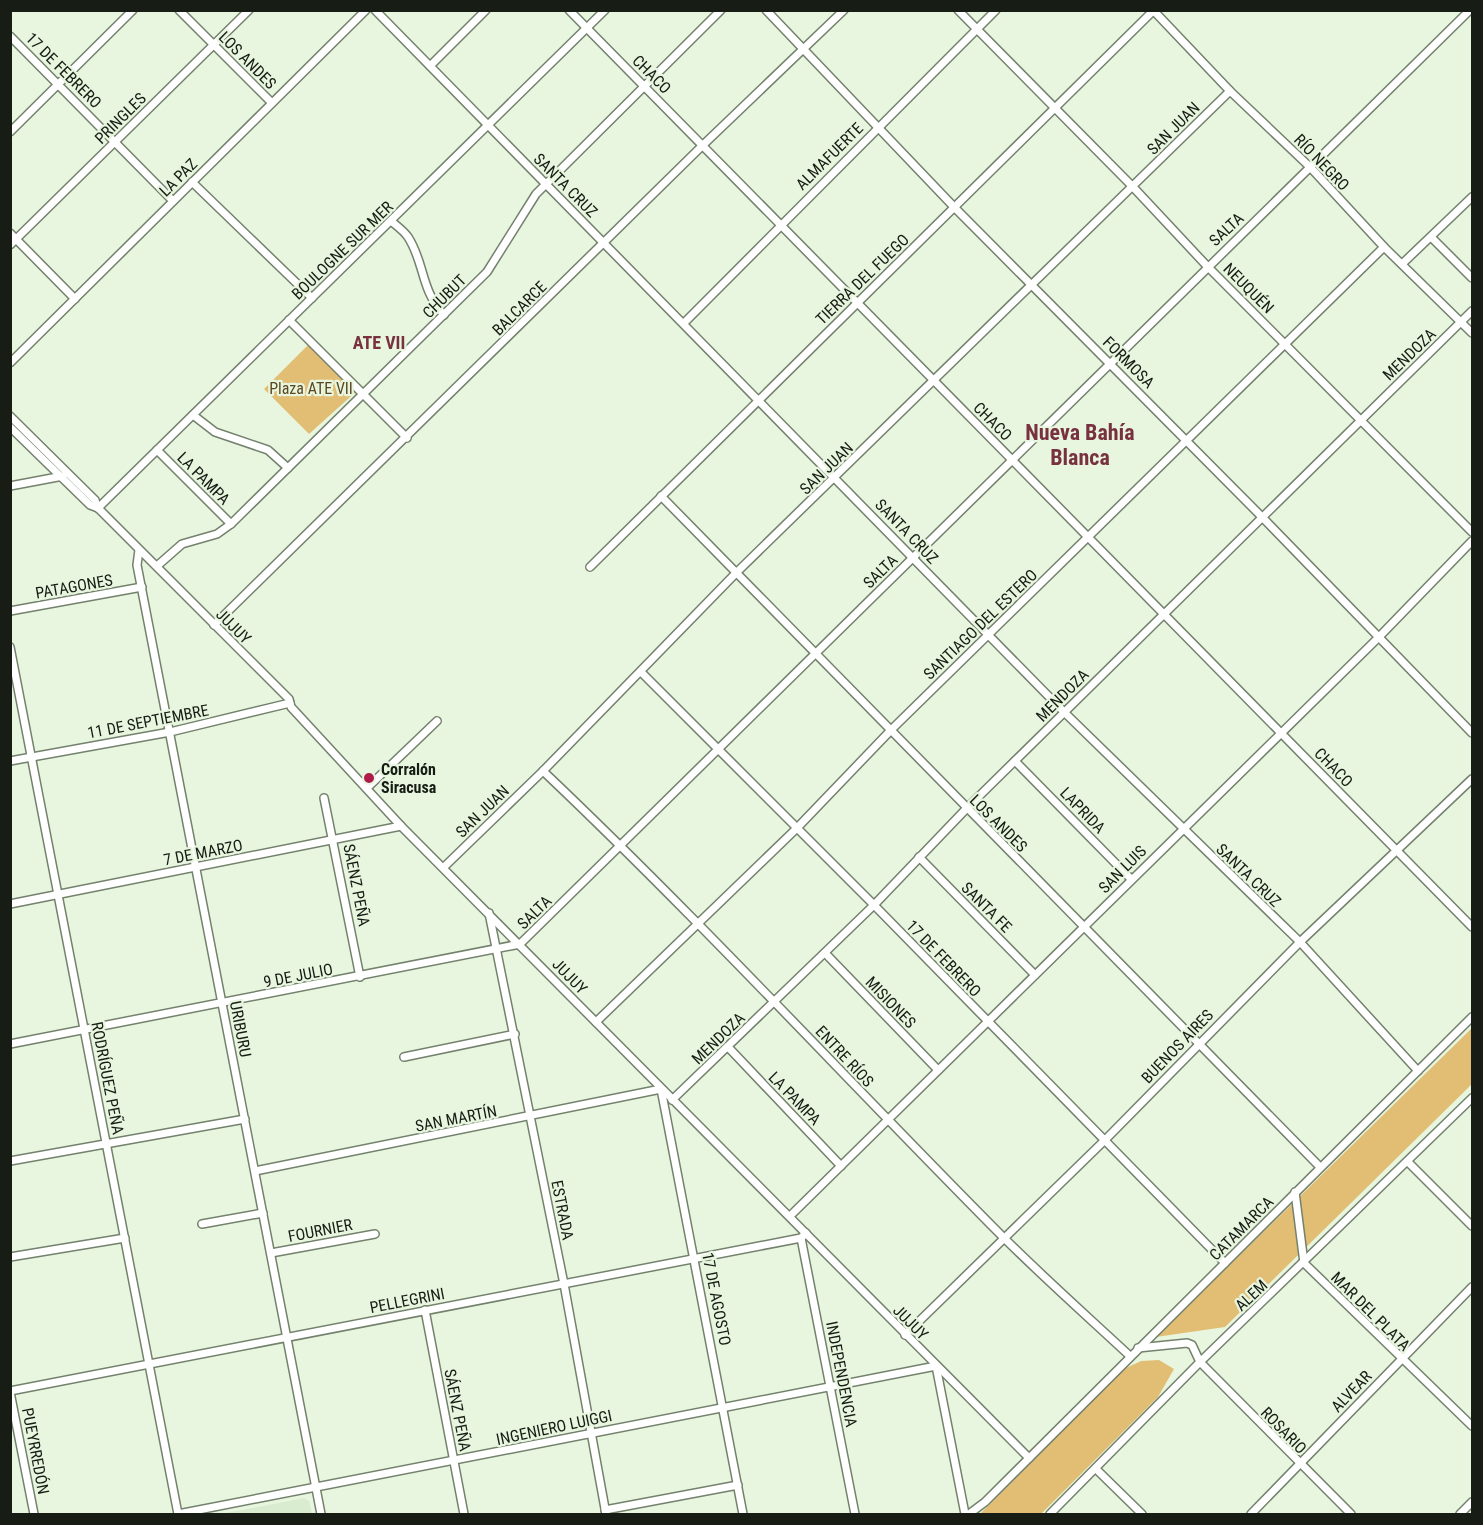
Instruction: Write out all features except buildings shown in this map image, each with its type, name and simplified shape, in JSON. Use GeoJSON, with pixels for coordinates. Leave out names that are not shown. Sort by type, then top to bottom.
{"type":"FeatureCollection","features":[{"type":"Feature","properties":{"kind":"street"},"geometry":{"type":"LineString","coordinates":[[10,132],[133,10]]}},
{"type":"Feature","properties":{"kind":"street","name":"LOS ANDES"},"geometry":{"type":"LineString","coordinates":[[179,10],[272,103]]}},
{"type":"Feature","properties":{"kind":"street","name":"PRINGLES"},"geometry":{"type":"LineString","coordinates":[[10,245],[249,10]]}},
{"type":"Feature","properties":{"kind":"street","name":"LA PAZ"},"geometry":{"type":"LineString","coordinates":[[10,363],[366,10]]}},
{"type":"Feature","properties":{"kind":"street","name":"SANTA CRUZ"},"geometry":{"type":"LineString","coordinates":[[375,10],[759,398],[1064,712],[1300,942],[1418,1071]]}},
{"type":"Feature","properties":{"kind":"street"},"geometry":{"type":"LineString","coordinates":[[430,66],[486,10]]}},
{"type":"Feature","properties":{"kind":"street","name":"CHACO"},"geometry":{"type":"LineString","coordinates":[[569,10],[1473,927]]}},
{"type":"Feature","properties":{"kind":"street","name":"BOULOGNE SUR MER"},"geometry":{"type":"LineString","coordinates":[[98,508],[605,10]]}},
{"type":"Feature","properties":{"kind":"street","name":"CHUBUT"},"geometry":{"type":"LineString","coordinates":[[157,566],[182,544],[216,534],[231,524],[364,395],[487,272],[529,204],[721,10]]}},
{"type":"Feature","properties":{"kind":"street","name":"FORMOSA"},"geometry":{"type":"LineString","coordinates":[[766,10],[956,208],[1263,517],[1378,638],[1473,733]]}},
{"type":"Feature","properties":{"kind":"street","name":"BALCARCE"},"geometry":{"type":"LineString","coordinates":[[214,625],[703,145],[844,10]]}},
{"type":"Feature","properties":{"kind":"street","name":"NEUQUÉN"},"geometry":{"type":"LineString","coordinates":[[958,10],[1133,187],[1207,266],[1473,532]]}},
{"type":"Feature","properties":{"kind":"street","name":"ALMAFUERTE"},"geometry":{"type":"LineString","coordinates":[[684,323],[780,224],[996,10]]}},
{"type":"Feature","properties":{"kind":"street","name":"SALTA"},"geometry":{"type":"LineString","coordinates":[[520,944],[1109,362],[1311,168],[1470,10]]}},
{"type":"Feature","properties":{"kind":"street","name":"RÍO NEGRO"},"geometry":{"type":"LineString","coordinates":[[1153,11],[1230,91],[1311,168],[1384,247],[1473,333]]}},
{"type":"Feature","properties":{"kind":"street","name":"TIERRA DEL FUEGO"},"geometry":{"type":"LineString","coordinates":[[590,567],[1153,11]]}},
{"type":"Feature","properties":{"kind":"street","name":"17 DE FEBRERO"},"geometry":{"type":"LineString","coordinates":[[10,36],[173,201]]}},
{"type":"Feature","properties":{"kind":"street","name":"SAN JUAN"},"geometry":{"type":"LineString","coordinates":[[444,867],[543,771],[737,573],[1230,91]]}},
{"type":"Feature","properties":{"kind":"street"},"geometry":{"type":"LineString","coordinates":[[192,182],[312,298]]}},
{"type":"Feature","properties":{"kind":"street"},"geometry":{"type":"LineString","coordinates":[[1402,264],[1473,197]]}},
{"type":"Feature","properties":{"kind":"street"},"geometry":{"type":"LineString","coordinates":[[391,220],[411,241],[426,290],[444,315]]}},
{"type":"Feature","properties":{"kind":"street"},"geometry":{"type":"LineString","coordinates":[[10,233],[75,299]]}},
{"type":"Feature","properties":{"kind":"street"},"geometry":{"type":"LineString","coordinates":[[1431,237],[1473,278]]}},
{"type":"Feature","properties":{"kind":"street","name":"SANTIAGO DEL ESTERO"},"geometry":{"type":"LineString","coordinates":[[596,1022],[797,828],[892,729],[1384,247]]}},
{"type":"Feature","properties":{"kind":"street","name":"MENDOZA"},"geometry":{"type":"LineString","coordinates":[[672,1100],[776,1002],[966,809],[1360,419],[1473,311]]}},
{"type":"Feature","properties":{"kind":"street"},"geometry":{"type":"LineString","coordinates":[[289,320],[407,438]]}},
{"type":"Feature","properties":{"kind":"street"},"geometry":{"type":"LineString","coordinates":[[193,415],[215,432],[258,445],[288,468]]}},
{"type":"Feature","properties":{"kind":"street"},"geometry":{"type":"LineString","coordinates":[[10,416],[65,476]]}},
{"type":"Feature","properties":{"kind":"street"},"geometry":{"type":"LineString","coordinates":[[10,427],[65,476]]}},
{"type":"Feature","properties":{"kind":"street","name":"LA PAMPA"},"geometry":{"type":"LineString","coordinates":[[158,450],[231,524]]}},
{"type":"Feature","properties":{"kind":"street"},"geometry":{"type":"LineString","coordinates":[[10,486],[65,476]]}},
{"type":"Feature","properties":{"kind":"street","name":"JUJUY"},"geometry":{"type":"LineString","coordinates":[[65,476],[95,500],[98,508],[289,699],[290,703],[401,826],[790,1216],[804,1236],[1029,1458]]}},
{"type":"Feature","properties":{"kind":"street","name":"LOS ANDES"},"geometry":{"type":"LineString","coordinates":[[661,496],[1320,1167]]}},
{"type":"Feature","properties":{"kind":"street","name":"SAN LUIS"},"geometry":{"type":"LineString","coordinates":[[790,1216],[1378,638],[1473,541]]}},
{"type":"Feature","properties":{"kind":"street","name":"URIBURU"},"geometry":{"type":"LineString","coordinates":[[139,549],[137,565],[321,1515]]}},
{"type":"Feature","properties":{"kind":"street","name":"PATAGONES"},"geometry":{"type":"LineString","coordinates":[[10,611],[142,587]]}},
{"type":"Feature","properties":{"kind":"street","name":"RODRÍGUEZ PEÑA"},"geometry":{"type":"LineString","coordinates":[[10,647],[178,1514]]}},
{"type":"Feature","properties":{"kind":"street","name":"17 DE FEBRERO"},"geometry":{"type":"LineString","coordinates":[[641,672],[874,905],[987,1023],[1106,1139],[1225,1263]]}},
{"type":"Feature","properties":{"kind":"street","name":"11 DE SEPTIEMBRE"},"geometry":{"type":"LineString","coordinates":[[10,761],[170,732],[290,703]]}},
{"type":"Feature","properties":{"kind":"street"},"geometry":{"type":"LineString","coordinates":[[367,788],[437,721]]}},
{"type":"Feature","properties":{"kind":"street","name":"LAPRIDA"},"geometry":{"type":"LineString","coordinates":[[1016,761],[1131,879]]}},
{"type":"Feature","properties":{"kind":"street","name":"ENTRE RÍOS"},"geometry":{"type":"LineString","coordinates":[[543,771],[776,1002],[1004,1237],[1130,1356]]}},
{"type":"Feature","properties":{"kind":"street","name":"BUENOS AIRES"},"geometry":{"type":"LineString","coordinates":[[905,1335],[1106,1139],[1300,942],[1473,779]]}},
{"type":"Feature","properties":{"kind":"street","name":"SÁENZ PEÑA"},"geometry":{"type":"LineString","coordinates":[[324,798],[360,977]]}},
{"type":"Feature","properties":{"kind":"street","name":"7 DE MARZO"},"geometry":{"type":"LineString","coordinates":[[10,904],[401,826]]}},
{"type":"Feature","properties":{"kind":"street","name":"SANTA FE"},"geometry":{"type":"LineString","coordinates":[[919,857],[1035,975]]}},
{"type":"Feature","properties":{"kind":"street","name":"ESTRADA"},"geometry":{"type":"LineString","coordinates":[[489,912],[499,950],[606,1512]]}},
{"type":"Feature","properties":{"kind":"street","name":"9 DE JULIO"},"geometry":{"type":"LineString","coordinates":[[10,1044],[499,950],[520,944]]}},
{"type":"Feature","properties":{"kind":"street","name":"MISIONES"},"geometry":{"type":"LineString","coordinates":[[825,953],[938,1070]]}},
{"type":"Feature","properties":{"kind":"street","name":"CATAMARCA"},"geometry":{"type":"LineString","coordinates":[[967,1515],[985,1503],[1138,1348],[1473,1017]]}},
{"type":"Feature","properties":{"kind":"street"},"geometry":{"type":"LineString","coordinates":[[404,1057],[515,1034]]}},
{"type":"Feature","properties":{"kind":"street","name":"LA PAMPA"},"geometry":{"type":"LineString","coordinates":[[729,1048],[841,1166]]}},
{"type":"Feature","properties":{"kind":"street","name":"SAN MARTÍN"},"geometry":{"type":"LineString","coordinates":[[255,1171],[661,1089]]}},
{"type":"Feature","properties":{"kind":"street","name":"17 DE AGOSTO"},"geometry":{"type":"LineString","coordinates":[[661,1089],[743,1515]]}},
{"type":"Feature","properties":{"kind":"street","name":"ALEM"},"geometry":{"type":"LineString","coordinates":[[1050,1515],[1200,1362],[1473,1098]]}},
{"type":"Feature","properties":{"kind":"street"},"geometry":{"type":"LineString","coordinates":[[10,1161],[245,1119]]}},
{"type":"Feature","properties":{"kind":"street"},"geometry":{"type":"LineString","coordinates":[[1408,1161],[1473,1226]]}},
{"type":"Feature","properties":{"kind":"street"},"geometry":{"type":"LineString","coordinates":[[1295,1192],[1304,1263]]}},
{"type":"Feature","properties":{"kind":"street"},"geometry":{"type":"LineString","coordinates":[[202,1224],[263,1213]]}},
{"type":"Feature","properties":{"kind":"street","name":"FOURNIER"},"geometry":{"type":"LineString","coordinates":[[271,1253],[375,1234]]}},
{"type":"Feature","properties":{"kind":"street","name":"PELLEGRINI"},"geometry":{"type":"LineString","coordinates":[[10,1391],[804,1236]]}},
{"type":"Feature","properties":{"kind":"street","name":"INDEPENDENCIA"},"geometry":{"type":"LineString","coordinates":[[804,1236],[855,1515]]}},
{"type":"Feature","properties":{"kind":"street"},"geometry":{"type":"LineString","coordinates":[[10,1257],[125,1238]]}},
{"type":"Feature","properties":{"kind":"street","name":"MAR DEL PLATA"},"geometry":{"type":"LineString","coordinates":[[1304,1263],[1400,1359],[1473,1426]]}},
{"type":"Feature","properties":{"kind":"street","name":"ALVEAR"},"geometry":{"type":"LineString","coordinates":[[1251,1515],[1400,1359],[1473,1287]]}},
{"type":"Feature","properties":{"kind":"street","name":"SÁENZ PEÑA"},"geometry":{"type":"LineString","coordinates":[[425,1310],[464,1515]]}},
{"type":"Feature","properties":{"kind":"street"},"geometry":{"type":"LineString","coordinates":[[1138,1348],[1187,1343],[1192,1345],[1200,1362]]}},
{"type":"Feature","properties":{"kind":"street","name":"ROSARIO"},"geometry":{"type":"LineString","coordinates":[[1200,1362],[1299,1465],[1351,1515]]}},
{"type":"Feature","properties":{"kind":"street"},"geometry":{"type":"LineString","coordinates":[[936,1366],[967,1515]]}},
{"type":"Feature","properties":{"kind":"street","name":"INGENIERO LUIGGI"},"geometry":{"type":"LineString","coordinates":[[178,1514],[454,1462],[590,1432],[936,1366]]}},
{"type":"Feature","properties":{"kind":"street","name":"PUEYRREDÓN"},"geometry":{"type":"LineString","coordinates":[[10,1391],[34,1515]]}},
{"type":"Feature","properties":{"kind":"street"},"geometry":{"type":"LineString","coordinates":[[1096,1469],[1143,1515]]}},
{"type":"Feature","properties":{"kind":"street"},"geometry":{"type":"LineString","coordinates":[[606,1512],[738,1485]]}},
{"type":"Feature","properties":{"kind":"street"},"geometry":{"type":"LineString","coordinates":[[1460,1515],[1473,1502]]}},
{"type":"Feature","properties":{"kind":"shaded area"},"geometry":{"type":"Polygon","coordinates":[[[304,1498],[309,1501],[312,1514],[221,1514],[304,1498]]]}},
{"type":"Feature","properties":{"kind":"green space","name":"Plaza ATE VII"},"geometry":{"type":"Polygon","coordinates":[[[311,342],[358,390],[309,434],[264,389],[311,342]]]}},
{"type":"Feature","properties":{"kind":"green space"},"geometry":{"type":"Polygon","coordinates":[[[1472,1028],[1472,1084],[1225,1327],[1156,1337],[1472,1028]]]}},
{"type":"Feature","properties":{"kind":"green space"},"geometry":{"type":"Polygon","coordinates":[[[1159,1360],[1174,1369],[1158,1397],[1041,1514],[980,1514],[1124,1369],[1141,1361],[1159,1360]]]}},
{"type":"Feature","properties":{"kind":"place","name":"Corralón Siracusa"},"geometry":{"type":"Point","coordinates":[369,778]}},
{"type":"Feature","properties":{"kind":"district","name":"ATE VII"},"geometry":{"type":"Point","coordinates":[379,343]}},
{"type":"Feature","properties":{"kind":"district","name":"Nueva Bahía Blanca"},"geometry":{"type":"Point","coordinates":[1080,444]}}]}
